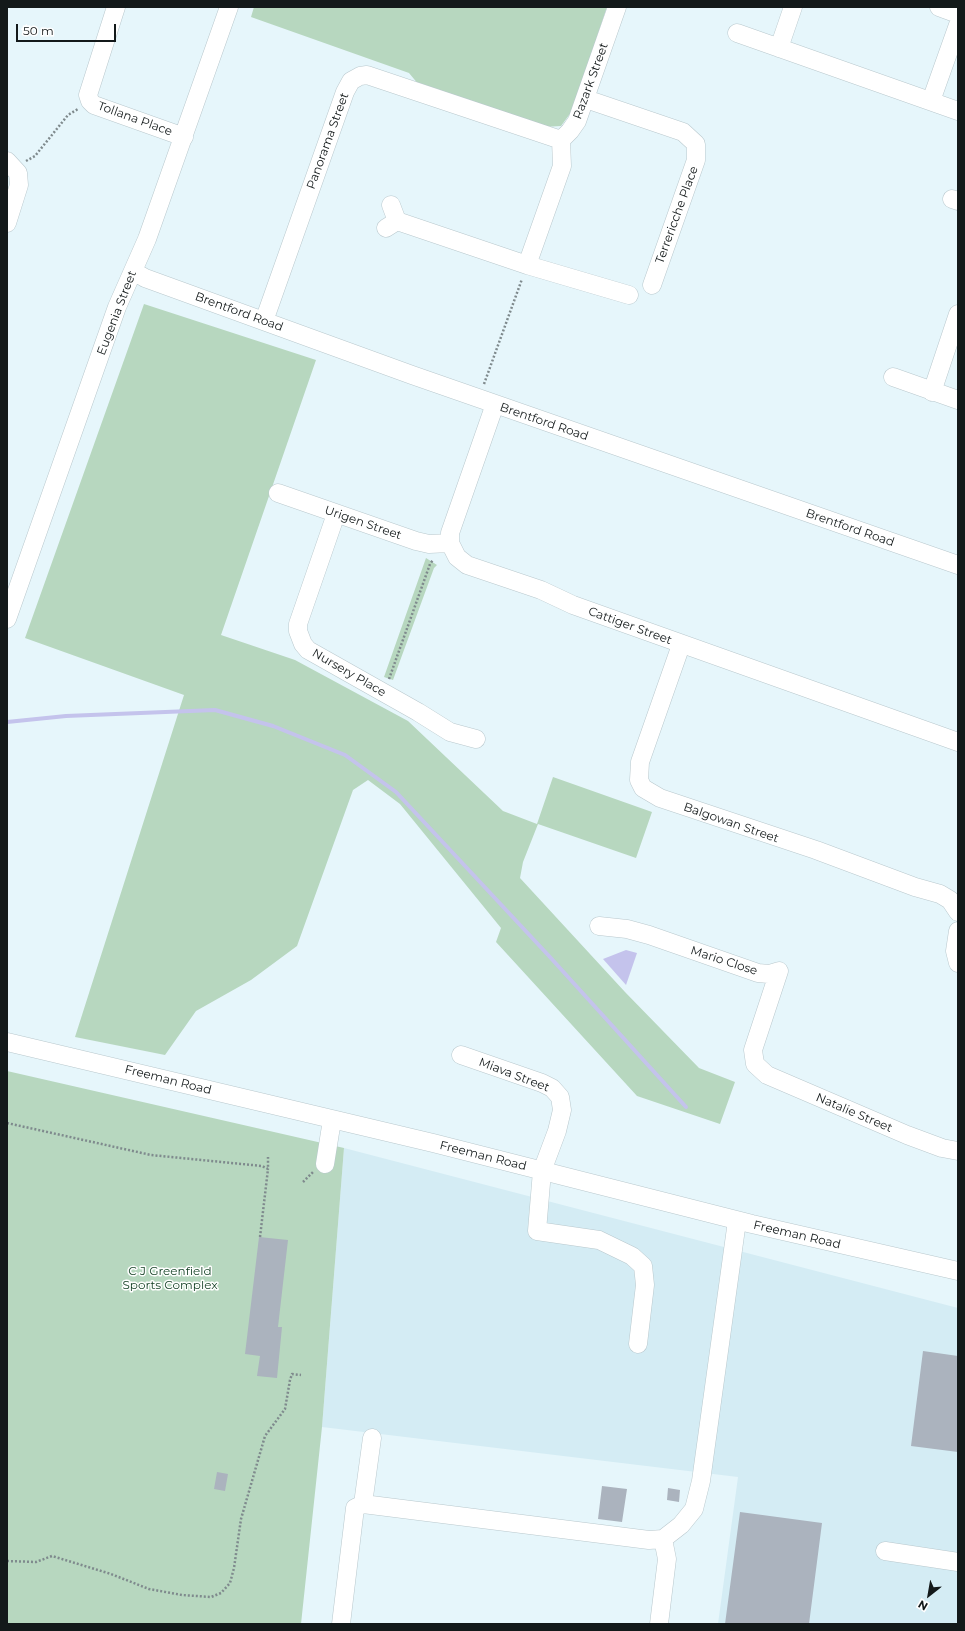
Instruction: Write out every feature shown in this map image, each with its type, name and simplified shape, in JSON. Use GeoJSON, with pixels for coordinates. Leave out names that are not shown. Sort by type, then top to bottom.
{"type":"FeatureCollection","features":[{"type":"Feature","properties":{"kind":"street","name":"Tollana Place"},"geometry":{"type":"LineString","coordinates":[[116,7],[88,95],[90,101],[94,105],[184,137]]}},
{"type":"Feature","properties":{"kind":"street","name":"Eugenia Street"},"geometry":{"type":"LineString","coordinates":[[7,619],[117,307],[147,239],[229,7]]}},
{"type":"Feature","properties":{"kind":"street","name":"Razark Street"},"geometry":{"type":"LineString","coordinates":[[561,140],[577,121],[586,99],[617,7]]}},
{"type":"Feature","properties":{"kind":"street"},"geometry":{"type":"LineString","coordinates":[[779,48],[793,7]]}},
{"type":"Feature","properties":{"kind":"street"},"geometry":{"type":"LineString","coordinates":[[939,7],[958,14]]}},
{"type":"Feature","properties":{"kind":"street"},"geometry":{"type":"LineString","coordinates":[[931,101],[958,25]]}},
{"type":"Feature","properties":{"kind":"street"},"geometry":{"type":"LineString","coordinates":[[737,33],[958,111]]}},
{"type":"Feature","properties":{"kind":"street","name":"Panorama Street"},"geometry":{"type":"LineString","coordinates":[[264,321],[345,92],[351,81],[367,74],[561,140]]}},
{"type":"Feature","properties":{"kind":"street","name":"Terrericche Place"},"geometry":{"type":"LineString","coordinates":[[586,99],[683,132],[696,144],[696,160],[652,285]]}},
{"type":"Feature","properties":{"kind":"street"},"geometry":{"type":"LineString","coordinates":[[527,265],[562,166],[561,140]]}},
{"type":"Feature","properties":{"kind":"street"},"geometry":{"type":"LineString","coordinates":[[7,223],[19,185],[18,173],[11,164]]}},
{"type":"Feature","properties":{"kind":"street"},"geometry":{"type":"LineString","coordinates":[[391,218],[527,265],[629,295]]}},
{"type":"Feature","properties":{"kind":"street","name":"Brentford Road"},"geometry":{"type":"LineString","coordinates":[[133,271],[145,278],[495,404],[958,565]]}},
{"type":"Feature","properties":{"kind":"street"},"geometry":{"type":"LineString","coordinates":[[932,392],[958,314]]}},
{"type":"Feature","properties":{"kind":"street"},"geometry":{"type":"LineString","coordinates":[[893,377],[958,400]]}},
{"type":"Feature","properties":{"kind":"street"},"geometry":{"type":"LineString","coordinates":[[450,543],[450,533],[454,519],[495,404]]}},
{"type":"Feature","properties":{"kind":"street","name":"Urigen Street"},"geometry":{"type":"LineString","coordinates":[[278,493],[416,542],[429,544],[450,543]]}},
{"type":"Feature","properties":{"kind":"street","name":"Nursery Place"},"geometry":{"type":"LineString","coordinates":[[336,514],[298,624],[300,637],[308,650],[450,732],[476,739]]}},
{"type":"Feature","properties":{"kind":"street","name":"Cattiger Street"},"geometry":{"type":"LineString","coordinates":[[450,543],[457,557],[468,565],[541,590],[573,605],[958,742]]}},
{"type":"Feature","properties":{"kind":"street","name":"Balgowan Street"},"geometry":{"type":"LineString","coordinates":[[681,644],[640,762],[639,780],[643,788],[660,798],[816,850],[909,885],[940,894],[950,900],[958,912]]}},
{"type":"Feature","properties":{"kind":"street","name":"Mario Close"},"geometry":{"type":"LineString","coordinates":[[599,926],[627,929],[649,935],[758,972],[768,974],[779,971],[754,1050],[755,1064]]}},
{"type":"Feature","properties":{"kind":"street"},"geometry":{"type":"LineString","coordinates":[[958,932],[955,951],[958,963]]}},
{"type":"Feature","properties":{"kind":"street","name":"Freeman Road"},"geometry":{"type":"LineString","coordinates":[[7,1042],[542,1171],[737,1220],[958,1271]]}},
{"type":"Feature","properties":{"kind":"street","name":"Miava Street"},"geometry":{"type":"LineString","coordinates":[[461,1054],[542,1083],[552,1088],[560,1097],[562,1110],[557,1131],[542,1171],[537,1231],[599,1240],[632,1256],[643,1266],[645,1285],[638,1344]]}},
{"type":"Feature","properties":{"kind":"street","name":"Natalie Street"},"geometry":{"type":"LineString","coordinates":[[755,1064],[767,1076],[907,1135],[942,1148],[958,1151]]}},
{"type":"Feature","properties":{"kind":"street"},"geometry":{"type":"LineString","coordinates":[[326,1164],[332,1120]]}},
{"type":"Feature","properties":{"kind":"street"},"geometry":{"type":"LineString","coordinates":[[341,1624],[355,1508],[363,1504],[649,1540],[663,1539],[681,1525],[694,1509],[698,1496],[737,1220]]}},
{"type":"Feature","properties":{"kind":"street"},"geometry":{"type":"LineString","coordinates":[[363,1504],[372,1438]]}},
{"type":"Feature","properties":{"kind":"street"},"geometry":{"type":"LineString","coordinates":[[659,1624],[667,1559],[663,1539]]}},
{"type":"Feature","properties":{"kind":"street"},"geometry":{"type":"LineString","coordinates":[[884,1551],[958,1562]]}},
{"type":"Feature","properties":{"kind":"path"},"geometry":{"type":"LineString","coordinates":[[11,164],[35,156],[68,115],[90,101]]}},
{"type":"Feature","properties":{"kind":"path"},"geometry":{"type":"LineString","coordinates":[[484,384],[527,265]]}},
{"type":"Feature","properties":{"kind":"path"},"geometry":{"type":"LineString","coordinates":[[384,693],[430,564],[432,560],[436,560]]}},
{"type":"Feature","properties":{"kind":"path"},"geometry":{"type":"LineString","coordinates":[[7,1123],[151,1155],[262,1166],[268,1169]]}},
{"type":"Feature","properties":{"kind":"path"},"geometry":{"type":"LineString","coordinates":[[260,1237],[268,1157]]}},
{"type":"Feature","properties":{"kind":"path"},"geometry":{"type":"LineString","coordinates":[[7,1561],[36,1562],[52,1556],[111,1574],[149,1589],[182,1595],[211,1596],[221,1594],[230,1583],[234,1568],[242,1518],[265,1436],[285,1409],[292,1374],[301,1375]]}},
{"type":"Feature","properties":{"kind":"shaded area"},"geometry":{"type":"Polygon","coordinates":[[[344,1148],[958,1308],[958,1624],[718,1624],[738,1477],[322,1427],[344,1148]]]}},
{"type":"Feature","properties":{"kind":"green space"},"geometry":{"type":"Polygon","coordinates":[[[254,7],[607,7],[572,111],[561,126],[543,127],[419,85],[409,73],[251,17],[254,7]]]}},
{"type":"Feature","properties":{"kind":"green space"},"geometry":{"type":"Polygon","coordinates":[[[144,304],[316,360],[221,635],[295,660],[408,721],[503,811],[537,824],[553,777],[652,812],[636,858],[538,824],[523,862],[520,878],[625,992],[699,1068],[735,1082],[720,1124],[637,1096],[496,942],[501,928],[400,804],[368,780],[353,790],[297,946],[251,980],[196,1011],[165,1055],[75,1037],[184,695],[25,638],[144,304]]]}},
{"type":"Feature","properties":{"kind":"green space"},"geometry":{"type":"Polygon","coordinates":[[[426,558],[437,565],[434,568],[393,680],[384,677],[426,558]]]}},
{"type":"Feature","properties":{"kind":"green space","name":"C J Greenfield Sports Complex"},"geometry":{"type":"Polygon","coordinates":[[[7,1071],[344,1148],[322,1427],[301,1624],[7,1624],[7,1071]]]}},
{"type":"Feature","properties":{"kind":"water"},"geometry":{"type":"Polygon","coordinates":[[[626,950],[637,953],[626,985],[603,959],[626,950]]]}},
{"type":"Feature","properties":{"kind":"building"},"geometry":{"type":"Polygon","coordinates":[[[259,1237],[288,1240],[278,1327],[282,1327],[277,1378],[257,1376],[260,1356],[245,1354],[259,1237]]]}},
{"type":"Feature","properties":{"kind":"building"},"geometry":{"type":"Polygon","coordinates":[[[923,1351],[958,1356],[958,1452],[911,1446],[923,1351]]]}},
{"type":"Feature","properties":{"kind":"building"},"geometry":{"type":"Polygon","coordinates":[[[217,1472],[228,1474],[225,1491],[214,1489],[217,1472]]]}},
{"type":"Feature","properties":{"kind":"building"},"geometry":{"type":"Polygon","coordinates":[[[602,1486],[627,1489],[622,1522],[598,1519],[602,1486]]]}},
{"type":"Feature","properties":{"kind":"building"},"geometry":{"type":"Polygon","coordinates":[[[668,1488],[680,1490],[679,1502],[667,1500],[668,1488]]]}},
{"type":"Feature","properties":{"kind":"building"},"geometry":{"type":"Polygon","coordinates":[[[740,1512],[822,1523],[809,1624],[725,1624],[740,1512]]]}},
{"type":"Feature","properties":{"kind":"waterway"},"geometry":{"type":"LineString","coordinates":[[7,722],[66,716],[215,710],[273,726],[345,755],[396,792],[549,956],[686,1107]]}}]}
